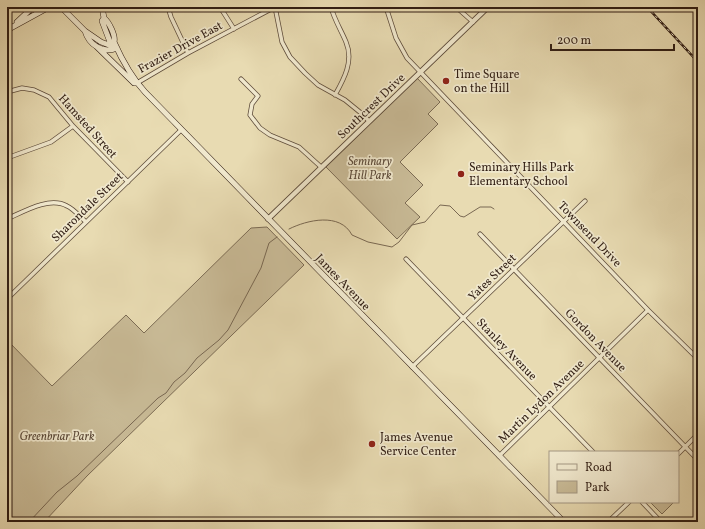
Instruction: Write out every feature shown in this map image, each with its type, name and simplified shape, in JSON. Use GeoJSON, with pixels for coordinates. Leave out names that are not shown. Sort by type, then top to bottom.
{"type":"FeatureCollection","features":[{"type":"Feature","properties":{"kind":"main road"},"geometry":{"type":"LineString","coordinates":[[9,28],[33,7]]}},
{"type":"Feature","properties":{"kind":"main road"},"geometry":{"type":"LineString","coordinates":[[9,28],[49,7]]}},
{"type":"Feature","properties":{"kind":"main road"},"geometry":{"type":"LineString","coordinates":[[61,7],[85,31],[101,42],[116,48]]}},
{"type":"Feature","properties":{"kind":"main road","name":"James Avenue"},"geometry":{"type":"LineString","coordinates":[[102,7],[104,18],[108,21],[115,39],[114,42],[116,48],[137,83],[181,130],[564,522]]}},
{"type":"Feature","properties":{"kind":"main road"},"geometry":{"type":"LineString","coordinates":[[85,31],[87,37],[127,78],[134,83],[137,83]]}},
{"type":"Feature","properties":{"kind":"main road"},"geometry":{"type":"LineString","coordinates":[[96,46],[107,51],[116,48]]}},
{"type":"Feature","properties":{"kind":"street"},"geometry":{"type":"LineString","coordinates":[[168,7],[188,54]]}},
{"type":"Feature","properties":{"kind":"street"},"geometry":{"type":"LineString","coordinates":[[220,7],[234,29]]}},
{"type":"Feature","properties":{"kind":"street"},"geometry":{"type":"LineString","coordinates":[[275,7],[282,42],[290,57],[318,85],[345,100],[369,121]]}},
{"type":"Feature","properties":{"kind":"street","name":"Frazier Drive East"},"geometry":{"type":"LineString","coordinates":[[137,83],[275,7]]}},
{"type":"Feature","properties":{"kind":"street"},"geometry":{"type":"LineString","coordinates":[[330,7],[346,43],[348,53],[348,65],[344,79],[335,95]]}},
{"type":"Feature","properties":{"kind":"street","name":"Townsend Drive"},"geometry":{"type":"LineString","coordinates":[[386,7],[396,38],[407,58],[648,310],[698,359]]}},
{"type":"Feature","properties":{"kind":"street"},"geometry":{"type":"LineString","coordinates":[[456,7],[473,22]]}},
{"type":"Feature","properties":{"kind":"street","name":"Southcrest Drive"},"geometry":{"type":"LineString","coordinates":[[268,219],[488,7]]}},
{"type":"Feature","properties":{"kind":"street"},"geometry":{"type":"LineString","coordinates":[[242,79],[258,96],[252,104],[250,115],[260,128],[270,135],[299,147],[321,167]]}},
{"type":"Feature","properties":{"kind":"street","name":"Hamsted Street"},"geometry":{"type":"LineString","coordinates":[[7,92],[22,88],[49,97],[73,126],[128,182]]}},
{"type":"Feature","properties":{"kind":"street"},"geometry":{"type":"LineString","coordinates":[[7,158],[51,142],[73,126]]}},
{"type":"Feature","properties":{"kind":"street","name":"Sharondale Street"},"geometry":{"type":"LineString","coordinates":[[7,299],[181,130]]}},
{"type":"Feature","properties":{"kind":"street","name":"Yates Street"},"geometry":{"type":"LineString","coordinates":[[412,367],[585,201]]}},
{"type":"Feature","properties":{"kind":"street"},"geometry":{"type":"LineString","coordinates":[[7,220],[25,211],[50,203],[66,205],[86,222]]}},
{"type":"Feature","properties":{"kind":"street","name":"Gordon Avenue"},"geometry":{"type":"LineString","coordinates":[[480,234],[698,460]]}},
{"type":"Feature","properties":{"kind":"street","name":"Stanley Avenue"},"geometry":{"type":"LineString","coordinates":[[406,259],[592,451]]}},
{"type":"Feature","properties":{"kind":"street","name":"Martin Lydon Avenue"},"geometry":{"type":"LineString","coordinates":[[499,456],[648,310]]}},
{"type":"Feature","properties":{"kind":"street"},"geometry":{"type":"LineString","coordinates":[[679,453],[698,434]]}},
{"type":"Feature","properties":{"kind":"street"},"geometry":{"type":"LineString","coordinates":[[608,522],[628,503]]}},
{"type":"Feature","properties":{"kind":"street"},"geometry":{"type":"LineString","coordinates":[[643,503],[661,522]]}},
{"type":"Feature","properties":{"kind":"green space","name":"Seminary Hill Park"},"geometry":{"type":"Polygon","coordinates":[[[417,78],[440,102],[428,114],[438,124],[400,162],[423,185],[405,203],[420,217],[397,239],[326,167],[417,78]]]}},
{"type":"Feature","properties":{"kind":"green space","name":"Greenbriar Park"},"geometry":{"type":"Polygon","coordinates":[[[267,227],[304,265],[87,476],[44,522],[7,522],[7,340],[52,386],[126,315],[144,333],[251,228],[267,227]]]}},
{"type":"Feature","properties":{"kind":"green space"},"geometry":{"type":"Polygon","coordinates":[[[651,503],[673,503],[662,514],[651,503]]]}},
{"type":"Feature","properties":{"kind":"waterway"},"geometry":{"type":"LineString","coordinates":[[289,229],[314,221],[332,221],[340,223],[347,228],[352,235],[368,242],[392,247],[399,242],[412,225],[425,222],[440,205],[450,206],[460,216],[464,217],[480,207],[491,207],[494,209]]}},
{"type":"Feature","properties":{"kind":"waterway"},"geometry":{"type":"LineString","coordinates":[[29,522],[57,492],[77,476],[158,398],[166,393],[174,382],[185,373],[197,358],[219,340],[228,330],[261,268],[269,243],[277,237]]}},
{"type":"Feature","properties":{"kind":"railway"},"geometry":{"type":"LineString","coordinates":[[647,7],[698,62]]}},
{"type":"Feature","properties":{"kind":"place","name":"Time Square on the Hill"},"geometry":{"type":"Point","coordinates":[446,81]}},
{"type":"Feature","properties":{"kind":"place","name":"Seminary Hills Park Elementary School"},"geometry":{"type":"Point","coordinates":[461,174]}},
{"type":"Feature","properties":{"kind":"place","name":"James Avenue Service Center"},"geometry":{"type":"Point","coordinates":[372,444]}}]}
